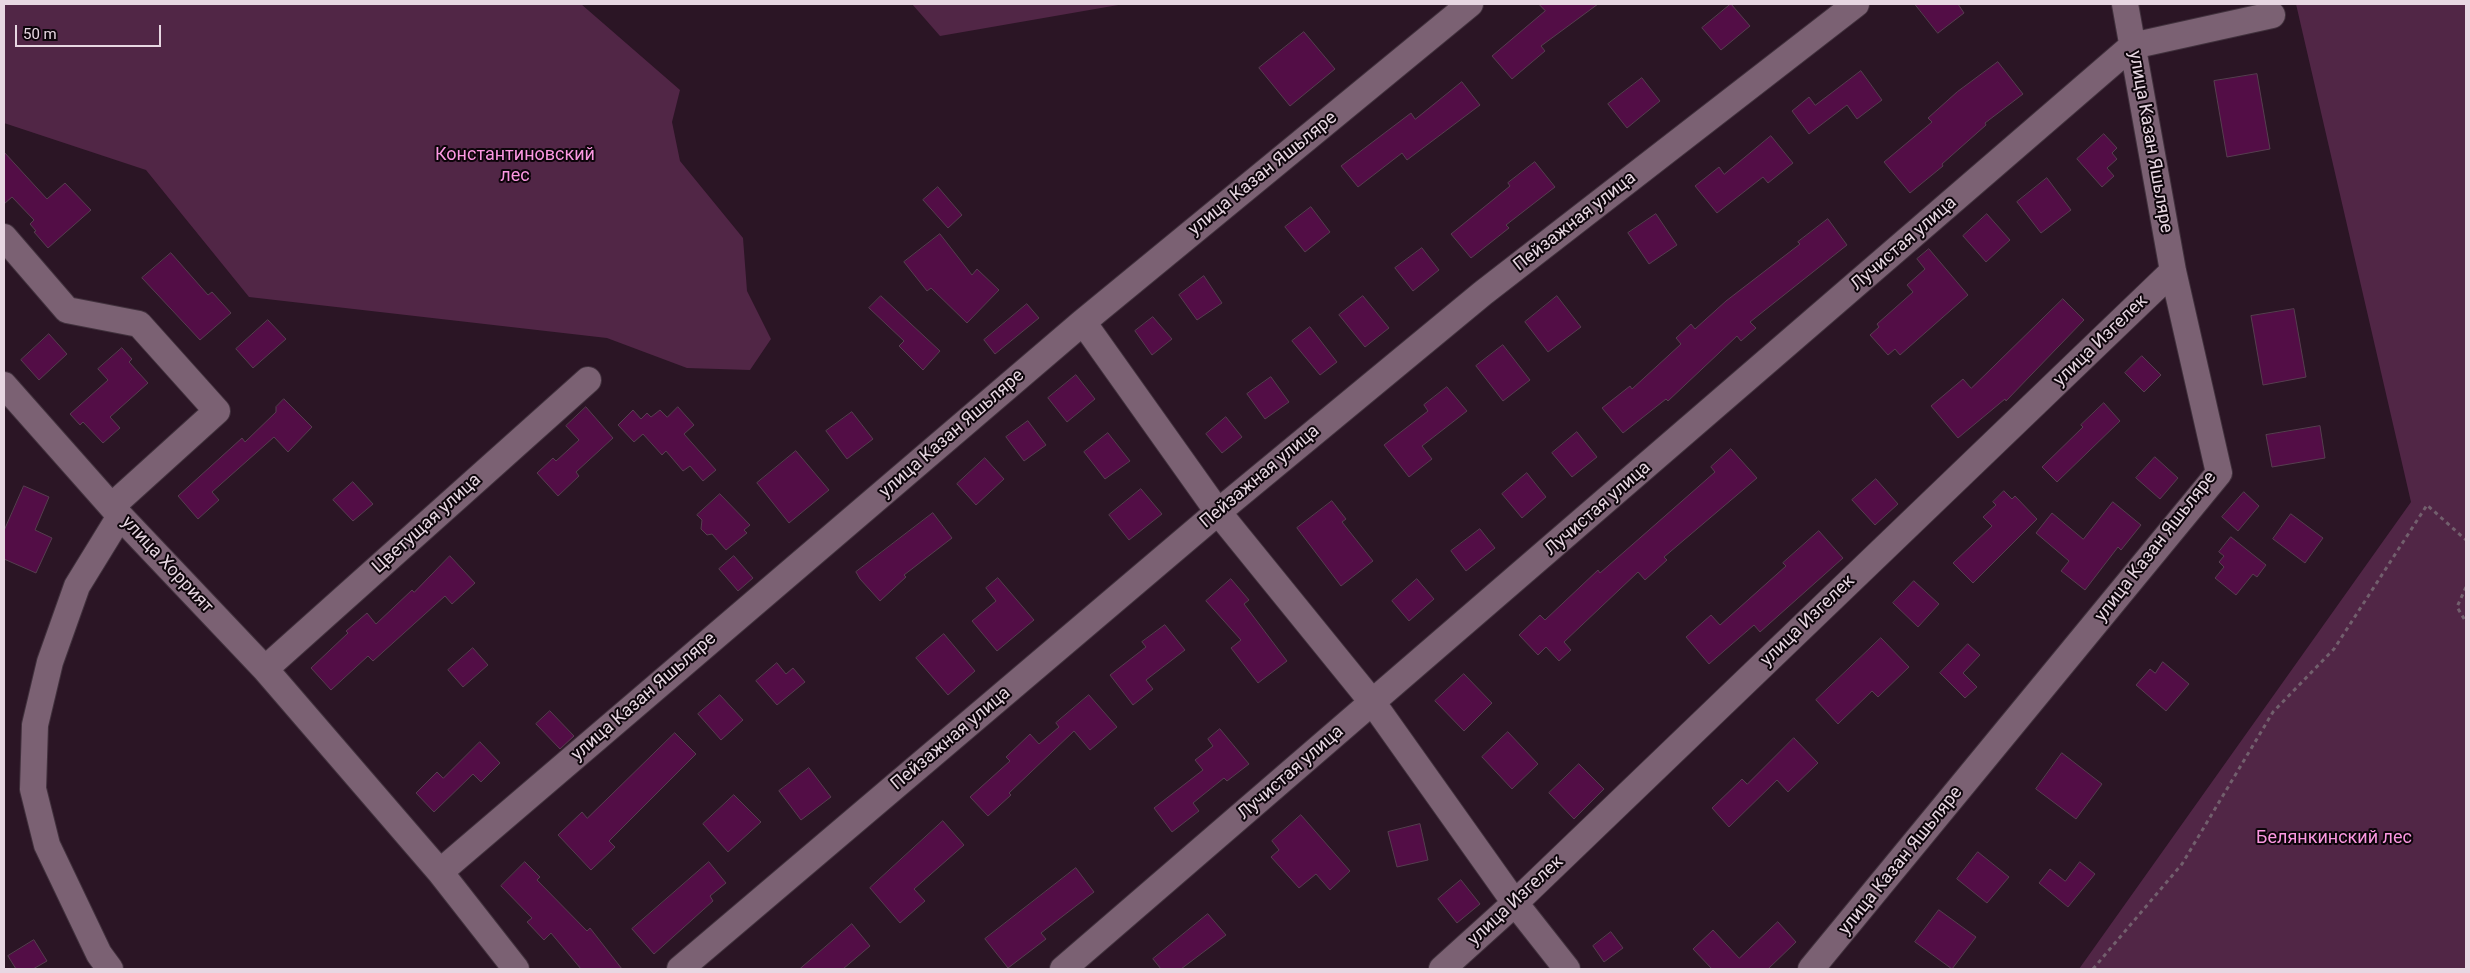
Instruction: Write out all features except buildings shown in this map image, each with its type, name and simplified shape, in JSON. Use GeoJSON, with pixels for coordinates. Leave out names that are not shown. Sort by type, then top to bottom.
{"type":"FeatureCollection","features":[{"type":"Feature","properties":{"kind":"street","name":"улица Казан Яшьляре"},"geometry":{"type":"LineString","coordinates":[[440,872],[1084,322],[1470,4]]}},
{"type":"Feature","properties":{"kind":"street","name":"Пейзажная улица"},"geometry":{"type":"LineString","coordinates":[[680,969],[1218,512],[1483,293],[1856,4]]}},
{"type":"Feature","properties":{"kind":"street","name":"улица Казан Яшьляре"},"geometry":{"type":"LineString","coordinates":[[1811,969],[2219,473],[2173,271],[2125,4]]}},
{"type":"Feature","properties":{"kind":"street"},"geometry":{"type":"LineString","coordinates":[[2132,46],[2272,15]]}},
{"type":"Feature","properties":{"kind":"street","name":"Лучистая улица"},"geometry":{"type":"LineString","coordinates":[[1062,969],[1373,703],[2132,46]]}},
{"type":"Feature","properties":{"kind":"street"},"geometry":{"type":"LineString","coordinates":[[4,237],[67,310],[139,324],[217,411],[116,511],[77,586],[50,662],[35,724],[33,789],[47,845],[99,954],[110,969]]}},
{"type":"Feature","properties":{"kind":"street","name":"улица Изгелек"},"geometry":{"type":"LineString","coordinates":[[1442,969],[1515,903],[2173,271]]}},
{"type":"Feature","properties":{"kind":"street"},"geometry":{"type":"LineString","coordinates":[[1084,322],[1218,512],[1373,703],[1515,903],[1567,969]]}},
{"type":"Feature","properties":{"kind":"street","name":"Цветущая улица"},"geometry":{"type":"LineString","coordinates":[[265,669],[588,380]]}},
{"type":"Feature","properties":{"kind":"street","name":"улица Хоррият"},"geometry":{"type":"LineString","coordinates":[[4,385],[116,511],[265,669],[440,872]]}},
{"type":"Feature","properties":{"kind":"street"},"geometry":{"type":"LineString","coordinates":[[440,872],[516,969]]}},
{"type":"Feature","properties":{"kind":"path"},"geometry":{"type":"LineString","coordinates":[[2093,969],[2182,864],[2273,712],[2334,649],[2427,505],[2466,540]]}},
{"type":"Feature","properties":{"kind":"path"},"geometry":{"type":"LineString","coordinates":[[2466,587],[2457,606],[2466,622]]}},
{"type":"Feature","properties":{"kind":"green space","name":"Константиновский лес"},"geometry":{"type":"Polygon","coordinates":[[[4,4],[581,4],[680,90],[672,122],[680,161],[743,238],[747,291],[771,339],[750,370],[687,368],[607,338],[249,297],[146,170],[4,123],[4,4]]]}},
{"type":"Feature","properties":{"kind":"green space"},"geometry":{"type":"Polygon","coordinates":[[[912,4],[1124,4],[940,36],[912,4]]]}},
{"type":"Feature","properties":{"kind":"green space","name":"Белянкинский лес"},"geometry":{"type":"Polygon","coordinates":[[[2296,4],[2466,4],[2466,969],[2079,969],[2411,502],[2296,4]]]}}]}
